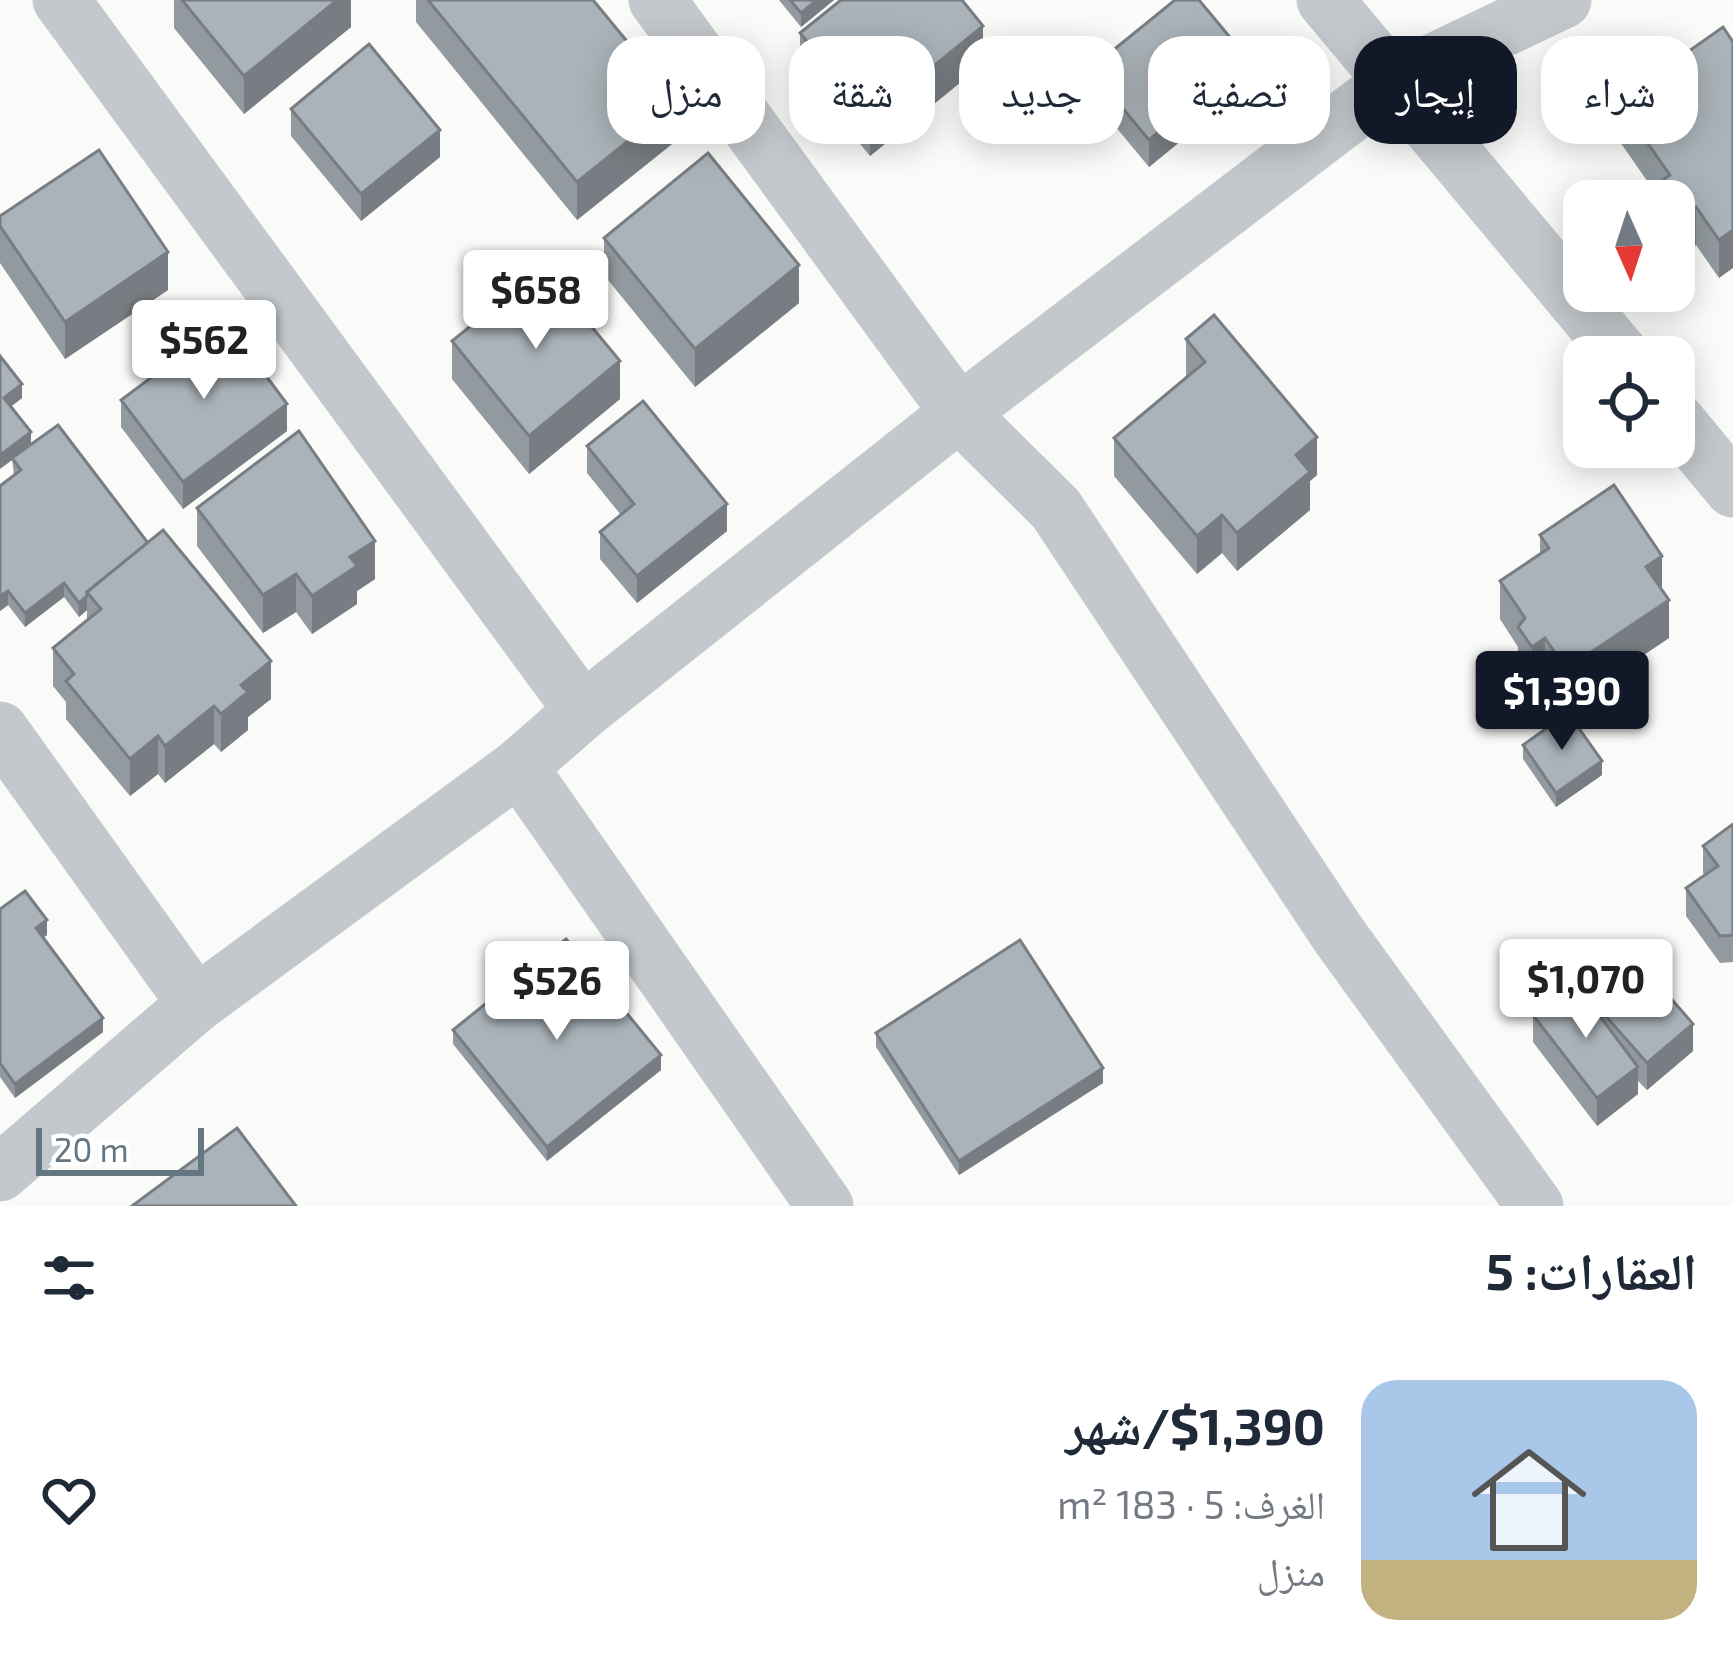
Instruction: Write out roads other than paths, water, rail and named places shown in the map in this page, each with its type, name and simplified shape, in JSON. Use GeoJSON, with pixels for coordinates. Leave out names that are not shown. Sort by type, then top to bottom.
{"type":"FeatureCollection","features":[{"type":"Feature","properties":{"kind":"street"},"geometry":{"type":"LineString","coordinates":[[61,0],[583,711]]}},
{"type":"Feature","properties":{"kind":"street"},"geometry":{"type":"LineString","coordinates":[[657,0],[959,413],[1056,509],[1338,934],[1534,1206]]}},
{"type":"Feature","properties":{"kind":"street"},"geometry":{"type":"LineString","coordinates":[[1325,0],[1356,36]]}},
{"type":"Feature","properties":{"kind":"street"},"geometry":{"type":"LineString","coordinates":[[1488,36],[1563,0]]}},
{"type":"Feature","properties":{"kind":"street"},"geometry":{"type":"LineString","coordinates":[[0,1173],[196,1004],[519,767],[959,413],[1354,112]]}},
{"type":"Feature","properties":{"kind":"street"},"geometry":{"type":"LineString","coordinates":[[1446,144],[1606,336]]}},
{"type":"Feature","properties":{"kind":"street"},"geometry":{"type":"LineString","coordinates":[[1695,443],[1733,489]]}},
{"type":"Feature","properties":{"kind":"street"},"geometry":{"type":"LineString","coordinates":[[0,730],[196,1004]]}},
{"type":"Feature","properties":{"kind":"street"},"geometry":{"type":"LineString","coordinates":[[519,767],[825,1206]]}}]}
